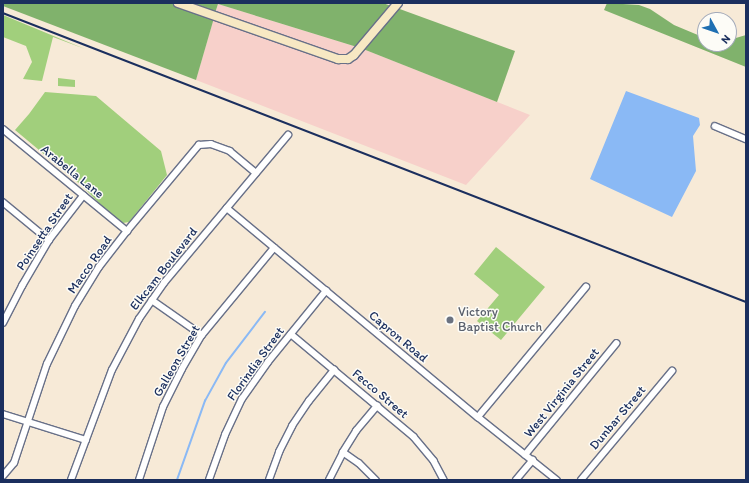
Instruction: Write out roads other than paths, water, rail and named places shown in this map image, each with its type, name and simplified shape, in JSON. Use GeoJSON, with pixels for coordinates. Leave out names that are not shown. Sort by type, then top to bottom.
{"type":"FeatureCollection","features":[{"type":"Feature","properties":{"kind":"street"},"geometry":{"type":"LineString","coordinates":[[178,3],[338,59],[348,59],[354,55],[398,3]]}},
{"type":"Feature","properties":{"kind":"street"},"geometry":{"type":"LineString","coordinates":[[715,126],[746,139]]}},
{"type":"Feature","properties":{"kind":"street","name":"Arabella Lane"},"geometry":{"type":"LineString","coordinates":[[3,130],[127,231]]}},
{"type":"Feature","properties":{"kind":"street","name":"Elkcam Boulevard"},"geometry":{"type":"LineString","coordinates":[[71,480],[112,370],[125,343],[152,300],[288,135]]}},
{"type":"Feature","properties":{"kind":"street","name":"Macco Road"},"geometry":{"type":"LineString","coordinates":[[3,476],[14,463],[26,421],[47,364],[71,313],[91,280],[127,231],[199,145],[211,144],[230,151],[256,173]]}},
{"type":"Feature","properties":{"kind":"street","name":"Poinsetta Street"},"geometry":{"type":"LineString","coordinates":[[3,323],[22,286],[49,240],[83,196]]}},
{"type":"Feature","properties":{"kind":"street"},"geometry":{"type":"LineString","coordinates":[[3,202],[49,240]]}},
{"type":"Feature","properties":{"kind":"street","name":"Capron Road"},"geometry":{"type":"LineString","coordinates":[[227,208],[478,417],[557,480]]}},
{"type":"Feature","properties":{"kind":"street","name":"Galleon Street"},"geometry":{"type":"LineString","coordinates":[[139,480],[163,407],[182,369],[202,335],[274,248]]}},
{"type":"Feature","properties":{"kind":"street"},"geometry":{"type":"LineString","coordinates":[[478,417],[586,288]]}},
{"type":"Feature","properties":{"kind":"street","name":"Florindia Street"},"geometry":{"type":"LineString","coordinates":[[209,480],[225,435],[242,399],[290,334],[326,291]]}},
{"type":"Feature","properties":{"kind":"street"},"geometry":{"type":"LineString","coordinates":[[152,300],[202,335]]}},
{"type":"Feature","properties":{"kind":"street","name":"Fecco Street"},"geometry":{"type":"LineString","coordinates":[[290,334],[414,437],[434,461],[444,480]]}},
{"type":"Feature","properties":{"kind":"street","name":"West Virginia Street"},"geometry":{"type":"LineString","coordinates":[[525,455],[616,344]]}},
{"type":"Feature","properties":{"kind":"street"},"geometry":{"type":"LineString","coordinates":[[269,480],[279,452],[292,426],[309,401],[334,370]]}},
{"type":"Feature","properties":{"kind":"street","name":"Dunbar Street"},"geometry":{"type":"LineString","coordinates":[[581,480],[672,371]]}},
{"type":"Feature","properties":{"kind":"street"},"geometry":{"type":"LineString","coordinates":[[329,480],[342,452],[356,431],[377,406]]}},
{"type":"Feature","properties":{"kind":"street"},"geometry":{"type":"LineString","coordinates":[[3,414],[86,440]]}},
{"type":"Feature","properties":{"kind":"street"},"geometry":{"type":"LineString","coordinates":[[342,452],[359,463],[376,480]]}},
{"type":"Feature","properties":{"kind":"street"},"geometry":{"type":"LineString","coordinates":[[516,480],[533,460]]}},
{"type":"Feature","properties":{"kind":"water"},"geometry":{"type":"Polygon","coordinates":[[[626,91],[699,118],[700,125],[693,136],[696,171],[672,217],[590,179],[626,91]]]}},
{"type":"Feature","properties":{"kind":"waterway"},"geometry":{"type":"LineString","coordinates":[[177,480],[205,401],[226,363],[265,312]]}},
{"type":"Feature","properties":{"kind":"railway"},"geometry":{"type":"LineString","coordinates":[[3,13],[746,302]]}},
{"type":"Feature","properties":{"kind":"place","name":"Victory Baptist Church"},"geometry":{"type":"Point","coordinates":[450,320]}}]}
